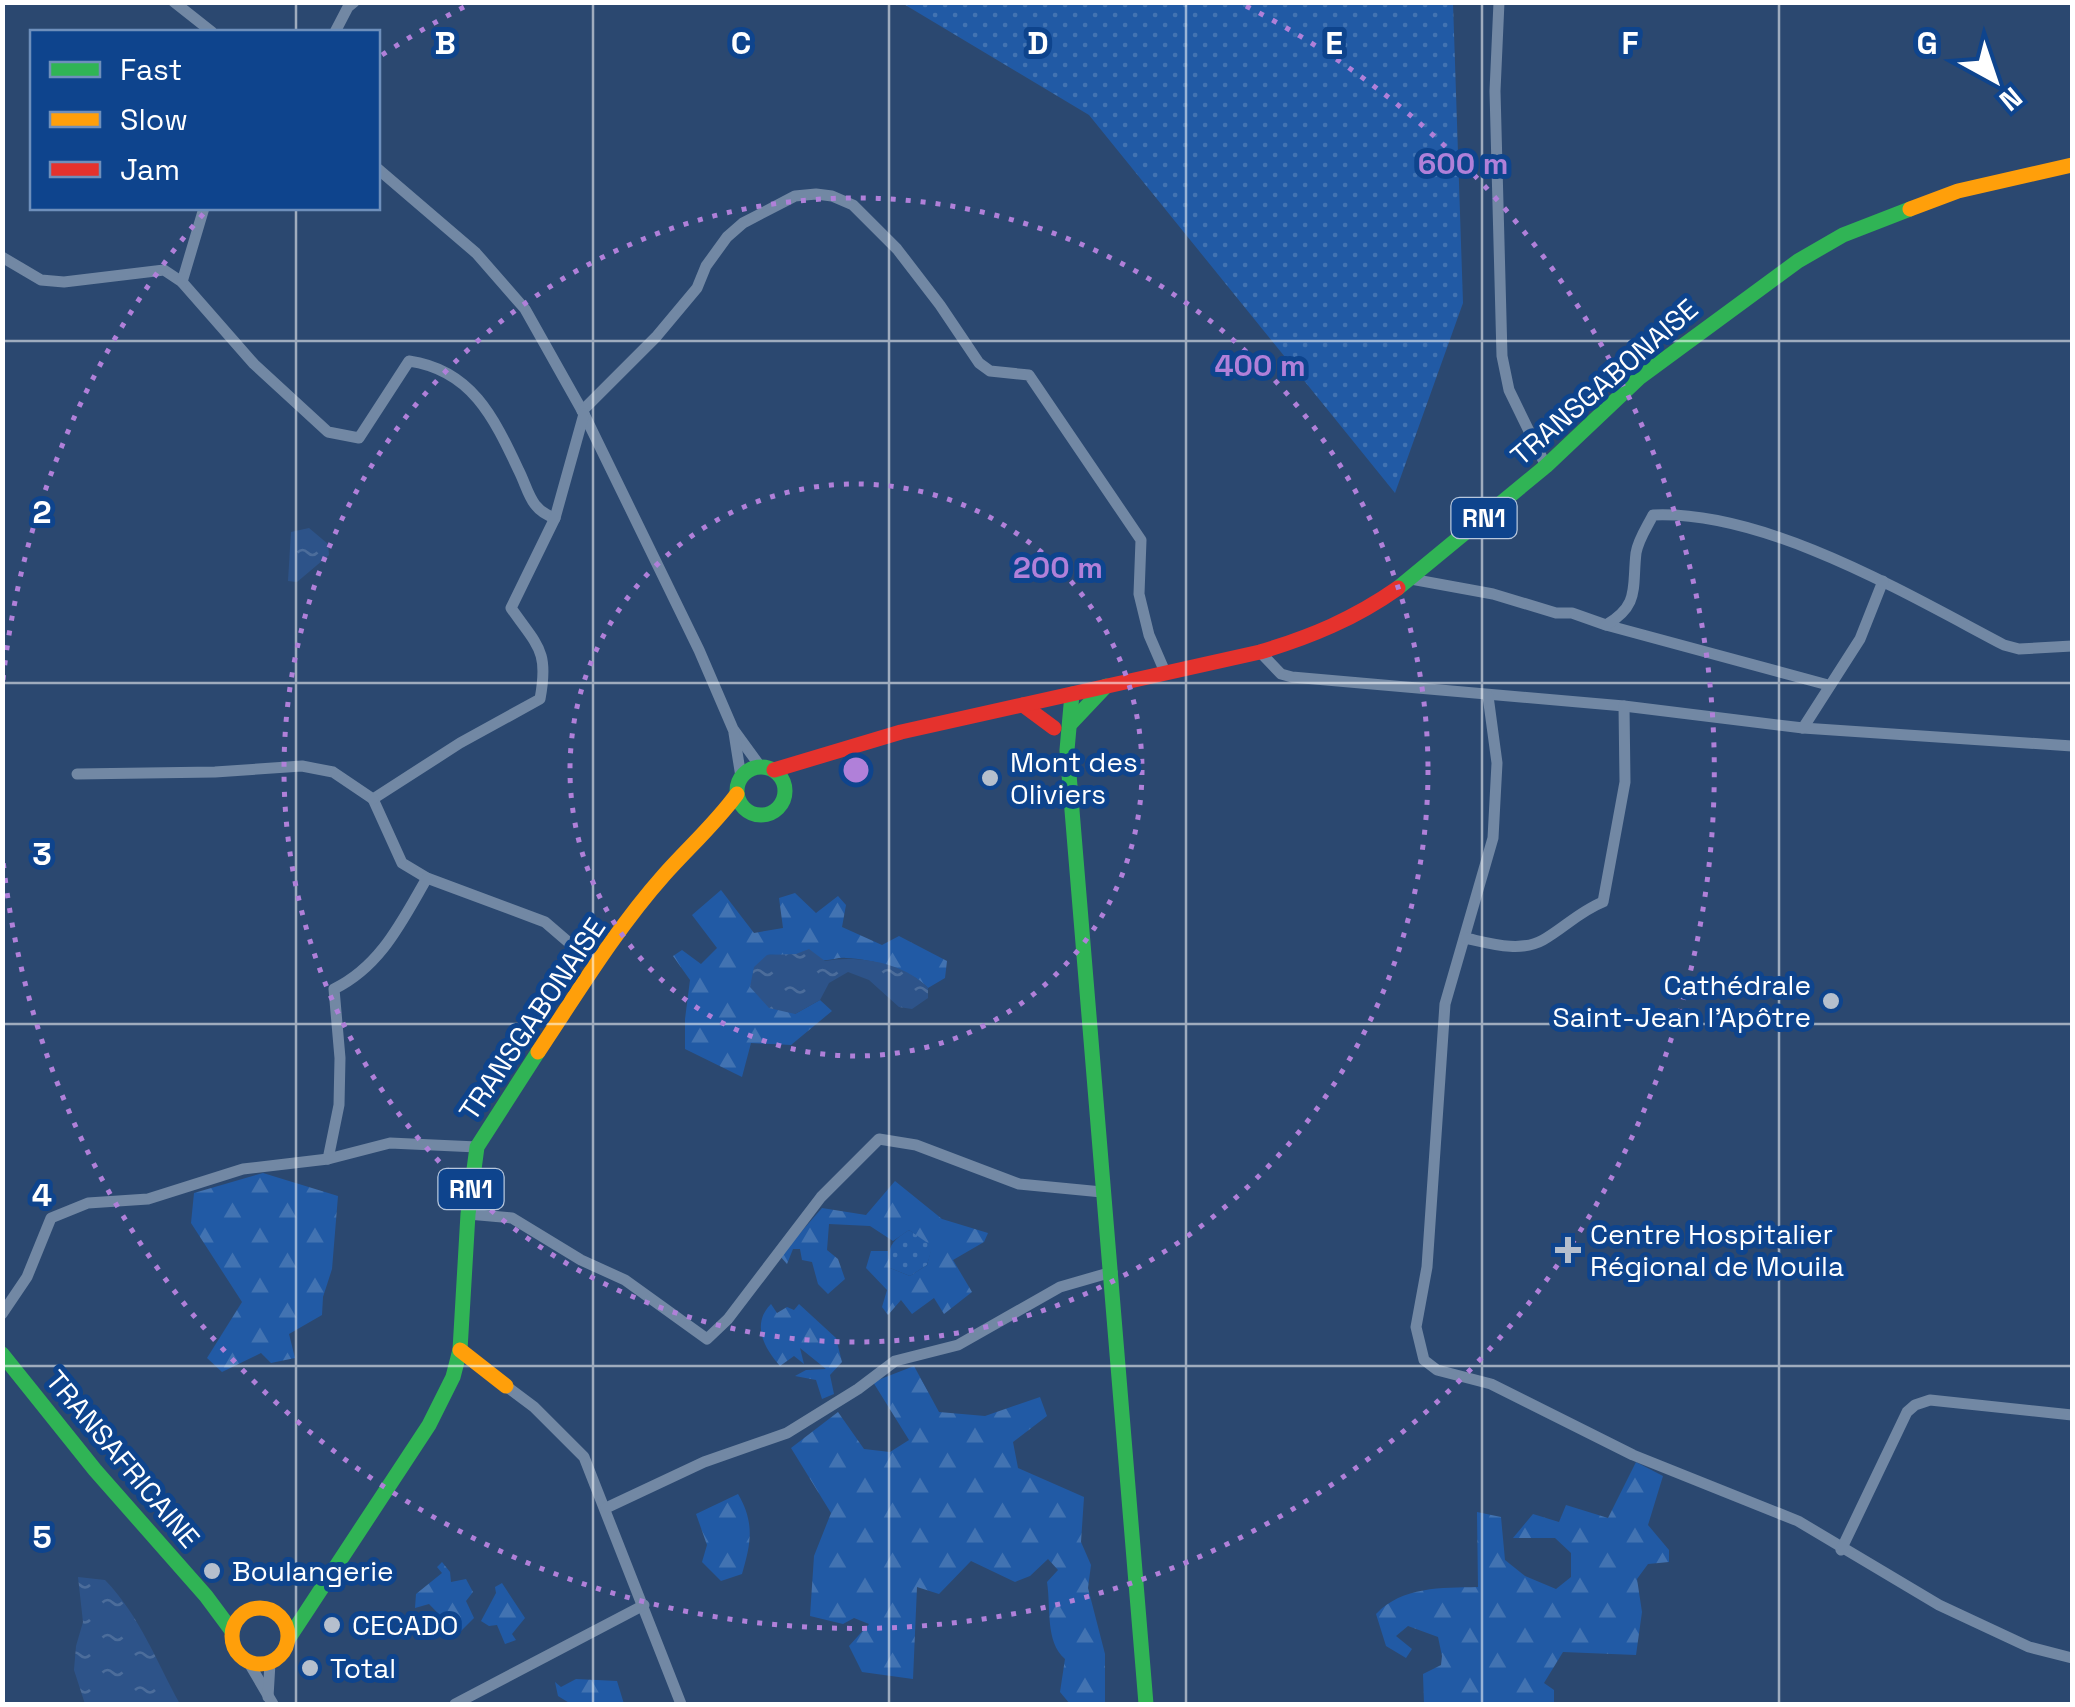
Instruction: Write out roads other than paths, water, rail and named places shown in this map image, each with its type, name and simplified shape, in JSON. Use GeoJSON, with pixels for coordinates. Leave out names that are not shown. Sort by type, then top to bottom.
{"type":"FeatureCollection","features":[{"type":"Feature","properties":{"kind":"main road","name":"TRANSGABONAISE"},"geometry":{"type":"LineString","coordinates":[[766,768],[901,732],[1260,652],[1316,635],[1368,609],[1411,579],[1546,466],[1639,378],[1798,260],[1843,235],[1958,191],[2072,165]]}},
{"type":"Feature","properties":{"kind":"main road"},"geometry":{"type":"LineString","coordinates":[[1071,723],[1106,686]]}},
{"type":"Feature","properties":{"kind":"main road"},"geometry":{"type":"LineString","coordinates":[[1072,694],[1067,750],[1146,1704]]}},
{"type":"Feature","properties":{"kind":"main road"},"geometry":{"type":"LineString","coordinates":[[1051,699],[1054,728]]}},
{"type":"Feature","properties":{"kind":"main road"},"geometry":{"type":"LineString","coordinates":[[1023,706],[1054,728],[1067,750]]}},
{"type":"Feature","properties":{"kind":"main road","name":"TRANSGABONAISE"},"geometry":{"type":"LineString","coordinates":[[785,788],[837,752]]}},
{"type":"Feature","properties":{"kind":"main road"},"geometry":{"type":"LineString","coordinates":[[766,768],[785,788],[778,808],[758,815],[747,811],[737,794],[741,777],[766,768]]}},
{"type":"Feature","properties":{"kind":"main road","name":"TRANSGABONAISE"},"geometry":{"type":"LineString","coordinates":[[289,1638],[429,1426],[453,1377],[460,1350],[468,1214],[477,1147],[595,964],[664,875],[737,794]]}},
{"type":"Feature","properties":{"kind":"main road","name":"TRANSGABONAISE"},"geometry":{"type":"LineString","coordinates":[[712,826],[747,811]]}},
{"type":"Feature","properties":{"kind":"main road"},"geometry":{"type":"LineString","coordinates":[[460,1350],[506,1386]]}},
{"type":"Feature","properties":{"kind":"main road","name":"TRANSAFRICAINE"},"geometry":{"type":"LineString","coordinates":[[2,1354],[232,1631]]}},
{"type":"Feature","properties":{"kind":"main road"},"geometry":{"type":"LineString","coordinates":[[453,1377],[506,1386]]}},
{"type":"Feature","properties":{"kind":"main road"},"geometry":{"type":"LineString","coordinates":[[274,1611],[288,1628],[283,1654],[270,1663],[249,1662],[238,1655],[232,1631],[245,1613],[254,1608],[274,1611],[318,1591]]}},
{"type":"Feature","properties":{"kind":"main road"},"geometry":{"type":"LineString","coordinates":[[206,1596],[245,1613]]}},
{"type":"Feature","properties":{"kind":"street"},"geometry":{"type":"LineString","coordinates":[[174,2],[209,30]]}},
{"type":"Feature","properties":{"kind":"street"},"geometry":{"type":"LineString","coordinates":[[336,30],[354,2]]}},
{"type":"Feature","properties":{"kind":"street"},"geometry":{"type":"LineString","coordinates":[[1499,2],[1496,90],[1502,356],[1509,390],[1546,466]]}},
{"type":"Feature","properties":{"kind":"street"},"geometry":{"type":"LineString","coordinates":[[380,171],[476,254],[525,308],[583,412],[699,650],[733,728],[741,777]]}},
{"type":"Feature","properties":{"kind":"street"},"geometry":{"type":"LineString","coordinates":[[374,799],[460,743],[540,699],[546,667],[539,648],[511,608],[555,518],[583,412],[697,288],[706,266],[727,237],[743,223],[795,196],[816,194],[853,205],[940,305],[979,363],[990,370],[1029,375],[1141,540],[1139,594],[1164,672]]}},
{"type":"Feature","properties":{"kind":"street"},"geometry":{"type":"LineString","coordinates":[[182,282],[203,210]]}},
{"type":"Feature","properties":{"kind":"street"},"geometry":{"type":"LineString","coordinates":[[2,256],[41,280],[64,282],[164,270],[182,282],[254,364],[328,432],[359,438],[409,361],[435,365],[460,380],[481,401],[522,475],[529,500],[548,517],[555,518]]}},
{"type":"Feature","properties":{"kind":"street"},"geometry":{"type":"LineString","coordinates":[[1606,626],[1625,614],[1636,586],[1636,549],[1653,515],[1683,514],[1752,528],[1883,581],[2018,649],[2072,646]]}},
{"type":"Feature","properties":{"kind":"street"},"geometry":{"type":"LineString","coordinates":[[1411,579],[1493,594],[1556,613],[1572,613],[1606,626],[1828,685]]}},
{"type":"Feature","properties":{"kind":"street"},"geometry":{"type":"LineString","coordinates":[[1803,728],[1860,639],[1883,581]]}},
{"type":"Feature","properties":{"kind":"street"},"geometry":{"type":"LineString","coordinates":[[1260,652],[1281,674],[1292,677],[1624,706],[1803,728],[2072,746]]}},
{"type":"Feature","properties":{"kind":"street"},"geometry":{"type":"LineString","coordinates":[[1488,696],[1497,763],[1493,838],[1445,1004],[1427,1268],[1416,1327],[1424,1360],[1438,1370],[1490,1384],[1633,1454],[1798,1521],[1938,1605],[2029,1647],[2072,1658]]}},
{"type":"Feature","properties":{"kind":"street"},"geometry":{"type":"LineString","coordinates":[[1465,938],[1504,946],[1534,944],[1603,902],[1625,782],[1624,706]]}},
{"type":"Feature","properties":{"kind":"street"},"geometry":{"type":"LineString","coordinates":[[733,728],[766,768]]}},
{"type":"Feature","properties":{"kind":"street"},"geometry":{"type":"LineString","coordinates":[[76,774],[302,766],[333,772],[374,799],[402,863],[428,878],[544,922],[595,964]]}},
{"type":"Feature","properties":{"kind":"street"},"geometry":{"type":"LineString","coordinates":[[328,1160],[339,1105],[340,1058],[334,989],[360,976],[395,933],[428,878]]}},
{"type":"Feature","properties":{"kind":"street"},"geometry":{"type":"LineString","coordinates":[[468,1214],[512,1218],[581,1260],[625,1280],[707,1339],[728,1319],[821,1197],[880,1138],[916,1145],[1018,1184],[1102,1192]]}},
{"type":"Feature","properties":{"kind":"street"},"geometry":{"type":"LineString","coordinates":[[2,1314],[27,1276],[52,1218],[88,1203],[148,1199],[243,1168],[328,1160],[390,1142],[477,1147]]}},
{"type":"Feature","properties":{"kind":"street"},"geometry":{"type":"LineString","coordinates":[[606,1508],[704,1462],[787,1433],[858,1390],[895,1361],[958,1346],[1060,1286],[1112,1272]]}},
{"type":"Feature","properties":{"kind":"street"},"geometry":{"type":"LineString","coordinates":[[506,1386],[534,1407],[584,1457],[681,1704]]}},
{"type":"Feature","properties":{"kind":"street"},"geometry":{"type":"LineString","coordinates":[[1842,1550],[1907,1412],[1915,1405],[1930,1400],[2072,1415]]}},
{"type":"Feature","properties":{"kind":"street"},"geometry":{"type":"LineString","coordinates":[[455,1704],[644,1604]]}},
{"type":"Feature","properties":{"kind":"street"},"geometry":{"type":"LineString","coordinates":[[249,1662],[271,1700]]}},
{"type":"Feature","properties":{"kind":"street"},"geometry":{"type":"LineString","coordinates":[[270,1663],[271,1700]]}},
{"type":"Feature","properties":{"kind":"water"},"geometry":{"type":"Polygon","coordinates":[[[309,528],[328,544],[329,555],[297,582],[288,581],[291,532],[309,528]]]}},
{"type":"Feature","properties":{"kind":"water"},"geometry":{"type":"Polygon","coordinates":[[[809,949],[825,961],[865,960],[893,966],[928,988],[928,998],[912,1009],[899,1007],[869,980],[848,972],[829,983],[820,1000],[795,1014],[769,1008],[750,987],[754,967],[767,955],[796,954],[809,949]]]}},
{"type":"Feature","properties":{"kind":"water"},"geometry":{"type":"Polygon","coordinates":[[[78,1577],[105,1580],[117,1594],[138,1624],[180,1704],[85,1704],[74,1670],[83,1622],[78,1577]]]}},
{"type":"Feature","properties":{"kind":"place","name":"Mont des Oliviers"},"geometry":{"type":"Point","coordinates":[990,778]}},
{"type":"Feature","properties":{"kind":"place","name":"Cathédrale Saint-Jean l’Apôtre"},"geometry":{"type":"Point","coordinates":[1831,1001]}},
{"type":"Feature","properties":{"kind":"place","name":"Centre Hospitalier Régional de Mouila"},"geometry":{"type":"Point","coordinates":[1568,1250]}},
{"type":"Feature","properties":{"kind":"place","name":"Boulangerie"},"geometry":{"type":"Point","coordinates":[212,1571]}},
{"type":"Feature","properties":{"kind":"place","name":"CECADO"},"geometry":{"type":"Point","coordinates":[332,1625]}},
{"type":"Feature","properties":{"kind":"place","name":"Total"},"geometry":{"type":"Point","coordinates":[310,1668]}}]}
